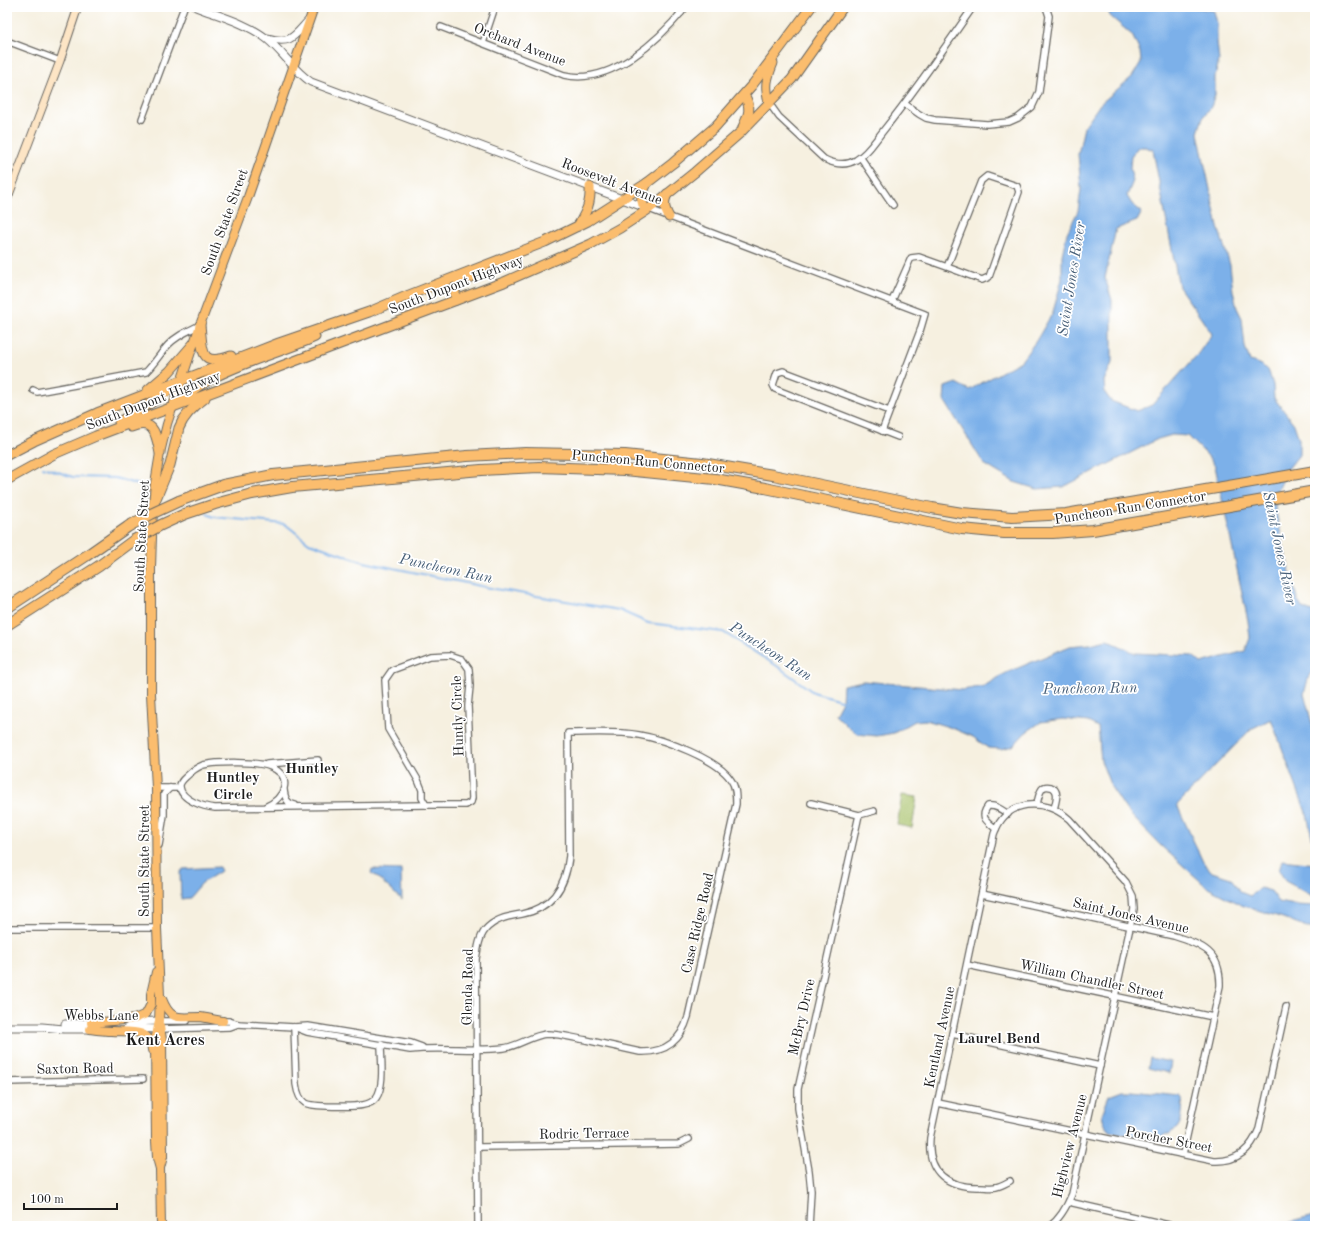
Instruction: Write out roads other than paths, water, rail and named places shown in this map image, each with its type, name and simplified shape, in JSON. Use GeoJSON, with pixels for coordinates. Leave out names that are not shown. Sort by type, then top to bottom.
{"type":"FeatureCollection","features":[{"type":"Feature","properties":{"kind":"highway","name":"South Dupont Highway"},"geometry":{"type":"LineString","coordinates":[[7,455],[59,429],[138,397],[279,343],[369,312],[535,246],[578,226],[647,183],[715,127],[744,95],[811,7]]}},
{"type":"Feature","properties":{"kind":"highway","name":"South Dupont Highway"},"geometry":{"type":"LineString","coordinates":[[7,480],[54,454],[96,436],[545,265],[620,228],[667,194],[741,132],[792,79],[843,7]]}},
{"type":"Feature","properties":{"kind":"highway"},"geometry":{"type":"LineString","coordinates":[[769,103],[766,90],[767,79],[778,51]]}},
{"type":"Feature","properties":{"kind":"highway"},"geometry":{"type":"LineString","coordinates":[[741,132],[748,117],[749,108],[749,101],[744,95]]}},
{"type":"Feature","properties":{"kind":"highway"},"geometry":{"type":"LineString","coordinates":[[646,208],[642,203],[641,197],[647,183]]}},
{"type":"Feature","properties":{"kind":"highway"},"geometry":{"type":"LineString","coordinates":[[578,226],[588,210],[590,187]]}},
{"type":"Feature","properties":{"kind":"highway"},"geometry":{"type":"LineString","coordinates":[[667,194],[664,205],[669,217]]}},
{"type":"Feature","properties":{"kind":"highway"},"geometry":{"type":"LineString","coordinates":[[456,300],[454,292],[455,289],[465,279],[514,260],[535,246]]}},
{"type":"Feature","properties":{"kind":"highway"},"geometry":{"type":"LineString","coordinates":[[173,406],[198,386],[218,375],[238,366],[301,343],[369,312]]}},
{"type":"Feature","properties":{"kind":"highway"},"geometry":{"type":"LineString","coordinates":[[200,325],[204,354],[211,360],[223,359],[279,343]]}},
{"type":"Feature","properties":{"kind":"highway"},"geometry":{"type":"LineString","coordinates":[[138,397],[169,372],[194,342]]}},
{"type":"Feature","properties":{"kind":"highway"},"geometry":{"type":"LineString","coordinates":[[96,436],[158,399],[182,380]]}},
{"type":"Feature","properties":{"kind":"highway"},"geometry":{"type":"LineString","coordinates":[[153,506],[170,465],[178,428],[194,406],[219,390]]}},
{"type":"Feature","properties":{"kind":"highway"},"geometry":{"type":"LineString","coordinates":[[54,454],[141,424],[150,426],[156,432],[160,453]]}},
{"type":"Feature","properties":{"kind":"highway","name":"Puncheon Run Connector"},"geometry":{"type":"LineString","coordinates":[[7,608],[75,564],[129,526],[157,511],[179,501],[223,486],[254,478],[296,472],[467,456],[525,453],[625,455],[708,464],[962,513],[1030,517],[1066,514],[1315,471]]}},
{"type":"Feature","properties":{"kind":"highway","name":"Puncheon Run Connector"},"geometry":{"type":"LineString","coordinates":[[7,625],[99,566],[134,540],[161,525],[185,514],[214,504],[252,494],[292,487],[481,470],[567,467],[640,471],[715,479],[765,488],[956,528],[1004,533],[1038,534],[1073,532],[1315,491]]}},
{"type":"Feature","properties":{"kind":"main road"},"geometry":{"type":"LineString","coordinates":[[7,200],[60,61],[78,7]]}},
{"type":"Feature","properties":{"kind":"main road","name":"South State Street"},"geometry":{"type":"LineString","coordinates":[[160,1168],[163,1157],[162,1040],[159,1026],[160,996],[157,928],[156,788],[151,694],[151,568],[153,506],[160,453],[167,424],[194,342],[248,197],[314,7]]}},
{"type":"Feature","properties":{"kind":"main road"},"geometry":{"type":"LineString","coordinates":[[90,1026],[134,1019],[146,1014],[151,1004],[151,994],[159,962]]}},
{"type":"Feature","properties":{"kind":"main road"},"geometry":{"type":"LineString","coordinates":[[160,996],[167,1011],[178,1018],[203,1017],[223,1021]]}},
{"type":"Feature","properties":{"kind":"main road"},"geometry":{"type":"LineString","coordinates":[[90,1026],[111,1031],[136,1032],[147,1037],[152,1045],[152,1089],[156,1110]]}},
{"type":"Feature","properties":{"kind":"main road","name":"South State Street"},"geometry":{"type":"LineString","coordinates":[[159,1026],[155,1040],[157,1158],[160,1168],[161,1226]]}},
{"type":"Feature","properties":{"kind":"street"},"geometry":{"type":"LineString","coordinates":[[142,119],[184,7]]}},
{"type":"Feature","properties":{"kind":"street"},"geometry":{"type":"LineString","coordinates":[[196,7],[250,28],[265,38],[276,40],[288,40],[293,38],[310,20]]}},
{"type":"Feature","properties":{"kind":"street"},"geometry":{"type":"LineString","coordinates":[[483,43],[495,7]]}},
{"type":"Feature","properties":{"kind":"street"},"geometry":{"type":"LineString","coordinates":[[675,7],[681,13]]}},
{"type":"Feature","properties":{"kind":"street","name":"Orchard Avenue"},"geometry":{"type":"LineString","coordinates":[[441,27],[564,75],[583,77],[608,70],[638,54],[659,36],[686,7]]}},
{"type":"Feature","properties":{"kind":"street"},"geometry":{"type":"LineString","coordinates":[[769,103],[779,117],[824,159],[833,163],[844,164],[854,161],[860,158],[905,104],[973,7]]}},
{"type":"Feature","properties":{"kind":"street"},"geometry":{"type":"LineString","coordinates":[[905,104],[926,118],[987,124],[1009,122],[1026,113],[1032,107],[1039,92],[1049,16],[1046,7]]}},
{"type":"Feature","properties":{"kind":"street","name":"Roosevelt Avenue"},"geometry":{"type":"LineString","coordinates":[[265,38],[304,77],[318,85],[925,314],[920,331],[889,411]]}},
{"type":"Feature","properties":{"kind":"street"},"geometry":{"type":"LineString","coordinates":[[7,41],[60,61]]}},
{"type":"Feature","properties":{"kind":"street"},"geometry":{"type":"LineString","coordinates":[[860,158],[893,206]]}},
{"type":"Feature","properties":{"kind":"street"},"geometry":{"type":"LineString","coordinates":[[892,301],[911,258],[919,257],[982,280],[989,277],[1019,192],[1017,186],[987,176],[981,181],[947,267]]}},
{"type":"Feature","properties":{"kind":"street"},"geometry":{"type":"LineString","coordinates":[[33,390],[38,392],[146,372],[169,344],[183,333],[200,325]]}},
{"type":"Feature","properties":{"kind":"street"},"geometry":{"type":"LineString","coordinates":[[882,431],[889,411],[783,371],[778,373],[773,385],[775,389],[882,431],[898,437]]}},
{"type":"Feature","properties":{"kind":"street","name":"Huntly Circle"},"geometry":{"type":"LineString","coordinates":[[180,788],[191,800],[208,807],[466,805],[471,802],[472,798],[468,706],[470,686],[469,669],[462,660],[450,655],[430,656],[392,670],[385,680],[388,729],[418,780],[422,790],[422,798],[426,805]]}},
{"type":"Feature","properties":{"kind":"street","name":"Glenda Road"},"geometry":{"type":"LineString","coordinates":[[478,1226],[479,1147],[476,959],[481,938],[487,928],[498,920],[510,915],[523,914],[548,903],[558,892],[564,880],[568,870],[569,856],[568,733]]}},
{"type":"Feature","properties":{"kind":"street","name":"Case Ridge Road"},"geometry":{"type":"LineString","coordinates":[[424,1048],[505,1048],[533,1037],[546,1034],[560,1035],[640,1052],[652,1052],[673,1043],[685,1026],[736,804],[736,793],[732,781],[726,773],[713,763],[681,748],[653,739],[639,735],[625,734],[568,733]]}},
{"type":"Feature","properties":{"kind":"street"},"geometry":{"type":"LineString","coordinates":[[156,788],[180,788],[182,780],[190,772],[203,765],[264,764],[318,760]]}},
{"type":"Feature","properties":{"kind":"street"},"geometry":{"type":"LineString","coordinates":[[264,764],[281,774],[285,785],[285,796],[288,802],[292,805],[302,807]]}},
{"type":"Feature","properties":{"kind":"street"},"geometry":{"type":"LineString","coordinates":[[1037,804],[1041,790],[1048,786],[1053,787],[1056,790],[1057,796],[1054,809]]}},
{"type":"Feature","properties":{"kind":"street"},"geometry":{"type":"LineString","coordinates":[[157,860],[164,815],[164,794],[170,788]]}},
{"type":"Feature","properties":{"kind":"street"},"geometry":{"type":"LineString","coordinates":[[265,807],[277,799],[284,790]]}},
{"type":"Feature","properties":{"kind":"street"},"geometry":{"type":"LineString","coordinates":[[811,803],[859,815],[874,811]]}},
{"type":"Feature","properties":{"kind":"street","name":"Kentland Avenue"},"geometry":{"type":"LineString","coordinates":[[1010,1181],[996,1187],[958,1186],[950,1182],[935,1169],[931,1160],[929,1149],[930,1138],[996,829],[1012,810],[1026,805],[1037,804],[1061,812],[1126,882],[1133,896],[1134,909],[1100,1066]]}},
{"type":"Feature","properties":{"kind":"street"},"geometry":{"type":"LineString","coordinates":[[996,829],[984,816],[984,812],[988,806],[998,807],[1008,814]]}},
{"type":"Feature","properties":{"kind":"street","name":"McBry Drive"},"geometry":{"type":"LineString","coordinates":[[809,1226],[811,1192],[809,1171],[798,1108],[798,1089],[859,815]]}},
{"type":"Feature","properties":{"kind":"street","name":"Saint Jones Avenue"},"geometry":{"type":"LineString","coordinates":[[982,894],[1174,936],[1189,940],[1204,947],[1210,953],[1218,966],[1220,986],[1182,1154]]}},
{"type":"Feature","properties":{"kind":"street"},"geometry":{"type":"LineString","coordinates":[[7,928],[157,928]]}},
{"type":"Feature","properties":{"kind":"street","name":"William Chandler Street"},"geometry":{"type":"LineString","coordinates":[[967,965],[1213,1017]]}},
{"type":"Feature","properties":{"kind":"street","name":"Porcher Street"},"geometry":{"type":"LineString","coordinates":[[938,1103],[1086,1135],[1225,1162],[1240,1154],[1255,1140],[1259,1129],[1286,1007]]}},
{"type":"Feature","properties":{"kind":"street"},"geometry":{"type":"LineString","coordinates":[[159,1026],[223,1021],[238,1024],[294,1028],[308,1026],[411,1043],[424,1048]]}},
{"type":"Feature","properties":{"kind":"street"},"geometry":{"type":"LineString","coordinates":[[159,1026],[230,1027],[238,1024]]}},
{"type":"Feature","properties":{"kind":"street","name":"Webbs Lane"},"geometry":{"type":"LineString","coordinates":[[7,1027],[159,1026]]}},
{"type":"Feature","properties":{"kind":"street"},"geometry":{"type":"LineString","coordinates":[[294,1028],[307,1032],[381,1046],[410,1050],[424,1048]]}},
{"type":"Feature","properties":{"kind":"street"},"geometry":{"type":"LineString","coordinates":[[294,1028],[297,1093],[306,1103],[316,1105],[362,1106],[371,1103],[376,1098],[380,1092],[381,1084],[381,1038]]}},
{"type":"Feature","properties":{"kind":"street"},"geometry":{"type":"LineString","coordinates":[[952,1034],[1100,1066]]}},
{"type":"Feature","properties":{"kind":"street","name":"Highview Avenue"},"geometry":{"type":"LineString","coordinates":[[1050,1226],[1057,1220],[1069,1202],[1072,1194],[1100,1066]]}},
{"type":"Feature","properties":{"kind":"street","name":"Saxton Road"},"geometry":{"type":"LineString","coordinates":[[7,1082],[143,1079]]}},
{"type":"Feature","properties":{"kind":"street","name":"Rodric Terrace"},"geometry":{"type":"LineString","coordinates":[[479,1147],[679,1144],[690,1139]]}},
{"type":"Feature","properties":{"kind":"street"},"geometry":{"type":"LineString","coordinates":[[1069,1202],[1173,1226]]}},
{"type":"Feature","properties":{"kind":"water","name":"Saint Jones River"},"geometry":{"type":"Polygon","coordinates":[[[1107,7],[1193,7],[1214,11],[1217,23],[1219,61],[1215,76],[1215,95],[1211,107],[1203,117],[1198,133],[1218,227],[1230,265],[1233,291],[1237,308],[1242,318],[1245,347],[1250,361],[1262,365],[1269,372],[1273,385],[1274,398],[1294,424],[1299,439],[1299,455],[1287,470],[1276,495],[1275,508],[1298,602],[1303,608],[1315,612],[1315,669],[1309,675],[1304,694],[1315,735],[1315,850],[1307,815],[1271,719],[1251,729],[1177,805],[1203,862],[1212,872],[1231,878],[1240,892],[1250,896],[1260,888],[1271,891],[1279,902],[1295,905],[1315,906],[1315,930],[1241,905],[1208,888],[1160,845],[1127,811],[1111,787],[1101,761],[1098,727],[1088,722],[1063,719],[1041,722],[1025,733],[1013,746],[1001,749],[988,748],[973,737],[952,728],[926,720],[915,721],[894,733],[877,736],[857,734],[835,714],[842,701],[843,685],[863,681],[963,690],[984,686],[1006,673],[1070,646],[1090,644],[1107,640],[1135,653],[1193,656],[1201,663],[1245,651],[1250,638],[1248,621],[1215,466],[1207,455],[1188,436],[1172,435],[1158,439],[1063,487],[1037,489],[1014,482],[984,464],[944,400],[945,387],[956,383],[969,390],[1021,361],[1036,341],[1053,312],[1062,279],[1062,255],[1067,233],[1078,211],[1081,189],[1078,154],[1084,127],[1100,104],[1132,77],[1141,62],[1140,52],[1132,35],[1110,16],[1107,7]],[[1138,147],[1131,156],[1130,169],[1133,181],[1127,196],[1132,204],[1142,212],[1137,221],[1116,229],[1105,278],[1112,300],[1112,363],[1104,381],[1105,393],[1111,401],[1137,411],[1152,405],[1197,355],[1212,334],[1179,287],[1153,150],[1146,147],[1138,147]]]}},
{"type":"Feature","properties":{"kind":"water"},"geometry":{"type":"Polygon","coordinates":[[[1282,860],[1315,864],[1315,897],[1285,881],[1279,870],[1282,860]]]}},
{"type":"Feature","properties":{"kind":"water"},"geometry":{"type":"Polygon","coordinates":[[[219,867],[221,871],[202,883],[189,898],[181,899],[180,873],[183,869],[219,867]]]}},
{"type":"Feature","properties":{"kind":"water"},"geometry":{"type":"Polygon","coordinates":[[[372,869],[401,870],[402,900],[371,873],[372,869]]]}},
{"type":"Feature","properties":{"kind":"water"},"geometry":{"type":"Polygon","coordinates":[[[1150,1058],[1171,1062],[1169,1073],[1148,1068],[1150,1058]]]}},
{"type":"Feature","properties":{"kind":"water"},"geometry":{"type":"Polygon","coordinates":[[[1122,1091],[1180,1096],[1182,1098],[1182,1109],[1179,1125],[1169,1134],[1166,1134],[1160,1138],[1125,1135],[1112,1132],[1104,1123],[1102,1114],[1109,1096],[1122,1091]]]}},
{"type":"Feature","properties":{"kind":"water"},"geometry":{"type":"Polygon","coordinates":[[[1315,1216],[1315,1226],[1284,1226],[1291,1222],[1315,1216]]]}},
{"type":"Feature","properties":{"kind":"waterway","name":"Puncheon Run"},"geometry":{"type":"LineString","coordinates":[[43,467],[73,477],[115,478],[146,487]]}},
{"type":"Feature","properties":{"kind":"waterway","name":"Puncheon Run"},"geometry":{"type":"LineString","coordinates":[[207,514],[214,517],[285,524],[309,543],[364,562],[495,589],[619,610],[648,623],[723,632],[777,666],[813,692],[844,701]]}},
{"type":"Feature","properties":{"kind":"district","name":"Huntley"},"geometry":{"type":"Point","coordinates":[312,768]}},
{"type":"Feature","properties":{"kind":"district","name":"Huntley Circle"},"geometry":{"type":"Point","coordinates":[233,786]}},
{"type":"Feature","properties":{"kind":"district","name":"Laurel Bend"},"geometry":{"type":"Point","coordinates":[999,1038]}},
{"type":"Feature","properties":{"kind":"district","name":"Kent Acres"},"geometry":{"type":"Point","coordinates":[165,1039]}}]}
